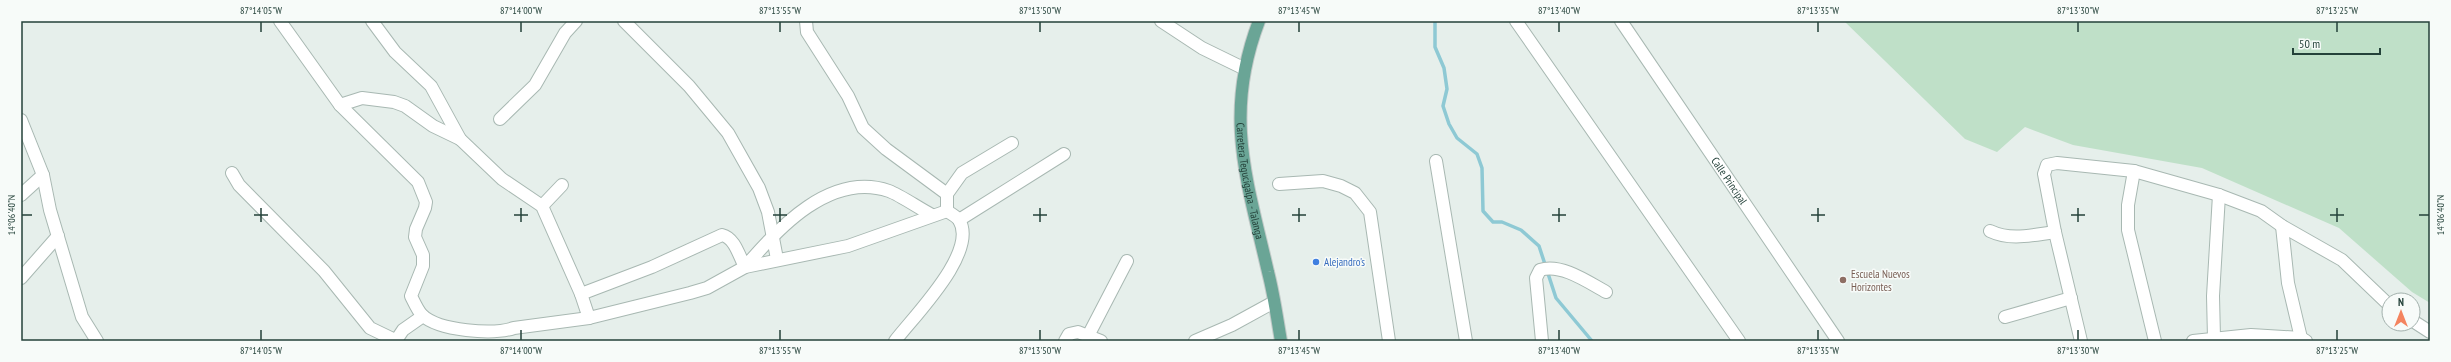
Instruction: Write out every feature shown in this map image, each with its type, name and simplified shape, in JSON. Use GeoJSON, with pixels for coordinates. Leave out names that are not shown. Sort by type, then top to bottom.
{"type":"FeatureCollection","features":[{"type":"Feature","properties":{"kind":"main road","name":"Carretera Tegucigalpa - Talanga"},"geometry":{"type":"LineString","coordinates":[[1259,21],[1245,69],[1240,100],[1240,139],[1246,183],[1282,341]]}},
{"type":"Feature","properties":{"kind":"street"},"geometry":{"type":"LineString","coordinates":[[280,21],[340,105],[418,182],[426,202],[425,208],[416,228],[415,237],[423,255],[423,266],[411,296],[423,316],[450,328],[499,336],[589,318],[707,288],[745,267],[777,259],[848,246],[947,210]]}},
{"type":"Feature","properties":{"kind":"street"},"geometry":{"type":"LineString","coordinates":[[372,21],[395,52],[431,86],[460,139],[502,179],[542,206],[581,294],[589,318]]}},
{"type":"Feature","properties":{"kind":"street"},"geometry":{"type":"LineString","coordinates":[[500,119],[535,85],[565,34],[576,21]]}},
{"type":"Feature","properties":{"kind":"street"},"geometry":{"type":"LineString","coordinates":[[624,21],[689,86],[728,133],[759,188],[768,212],[771,236],[777,259]]}},
{"type":"Feature","properties":{"kind":"street"},"geometry":{"type":"LineString","coordinates":[[806,21],[807,32],[848,96],[863,128],[886,149],[947,194]]}},
{"type":"Feature","properties":{"kind":"street"},"geometry":{"type":"LineString","coordinates":[[1161,21],[1202,48],[1245,69]]}},
{"type":"Feature","properties":{"kind":"street"},"geometry":{"type":"LineString","coordinates":[[1516,21],[1739,341]]}},
{"type":"Feature","properties":{"kind":"street","name":"Calle Principal"},"geometry":{"type":"LineString","coordinates":[[1621,21],[1838,341]]}},
{"type":"Feature","properties":{"kind":"street"},"geometry":{"type":"LineString","coordinates":[[340,105],[362,98],[394,102],[405,106],[433,126],[460,139]]}},
{"type":"Feature","properties":{"kind":"street"},"geometry":{"type":"LineString","coordinates":[[21,120],[43,174],[58,236],[82,317],[97,341]]}},
{"type":"Feature","properties":{"kind":"street"},"geometry":{"type":"LineString","coordinates":[[947,210],[947,194],[962,173],[1012,143]]}},
{"type":"Feature","properties":{"kind":"street"},"geometry":{"type":"LineString","coordinates":[[959,220],[1064,154]]}},
{"type":"Feature","properties":{"kind":"street"},"geometry":{"type":"LineString","coordinates":[[1436,161],[1466,341]]}},
{"type":"Feature","properties":{"kind":"street"},"geometry":{"type":"LineString","coordinates":[[2081,341],[2055,232],[2044,174],[2047,165],[2057,163],[2134,172],[2219,195],[2261,211],[2282,226],[2342,260],[2381,297]]}},
{"type":"Feature","properties":{"kind":"street"},"geometry":{"type":"LineString","coordinates":[[2134,172],[2128,205],[2128,230],[2155,341]]}},
{"type":"Feature","properties":{"kind":"street"},"geometry":{"type":"LineString","coordinates":[[232,173],[239,185],[324,271],[370,328],[397,340],[403,330],[423,316]]}},
{"type":"Feature","properties":{"kind":"street"},"geometry":{"type":"LineString","coordinates":[[21,195],[43,174]]}},
{"type":"Feature","properties":{"kind":"street"},"geometry":{"type":"LineString","coordinates":[[1279,184],[1323,181],[1341,186],[1355,194],[1370,212],[1389,341]]}},
{"type":"Feature","properties":{"kind":"street"},"geometry":{"type":"LineString","coordinates":[[542,206],[562,185]]}},
{"type":"Feature","properties":{"kind":"street"},"geometry":{"type":"LineString","coordinates":[[745,267],[771,236],[807,208],[834,192],[859,186],[890,191],[932,215]]}},
{"type":"Feature","properties":{"kind":"street"},"geometry":{"type":"LineString","coordinates":[[2214,338],[2213,296],[2219,195]]}},
{"type":"Feature","properties":{"kind":"street"},"geometry":{"type":"LineString","coordinates":[[896,341],[940,286],[962,247],[962,236],[959,220],[947,210]]}},
{"type":"Feature","properties":{"kind":"street"},"geometry":{"type":"LineString","coordinates":[[2194,341],[2251,335],[2303,339],[2288,283],[2282,226]]}},
{"type":"Feature","properties":{"kind":"street"},"geometry":{"type":"LineString","coordinates":[[1990,231],[2001,237],[2020,237],[2055,232]]}},
{"type":"Feature","properties":{"kind":"street"},"geometry":{"type":"LineString","coordinates":[[581,294],[652,267],[722,235],[729,237],[732,241],[745,267]]}},
{"type":"Feature","properties":{"kind":"street"},"geometry":{"type":"LineString","coordinates":[[21,278],[58,236]]}},
{"type":"Feature","properties":{"kind":"street"},"geometry":{"type":"LineString","coordinates":[[1088,336],[1126,261]]}},
{"type":"Feature","properties":{"kind":"street"},"geometry":{"type":"LineString","coordinates":[[1542,341],[1536,278],[1540,270],[1556,269],[1582,279],[1606,292]]}},
{"type":"Feature","properties":{"kind":"street"},"geometry":{"type":"LineString","coordinates":[[2005,317],[2071,298]]}},
{"type":"Feature","properties":{"kind":"street"},"geometry":{"type":"LineString","coordinates":[[1195,341],[1232,325],[1274,302]]}},
{"type":"Feature","properties":{"kind":"street"},"geometry":{"type":"LineString","coordinates":[[2421,326],[2430,332]]}},
{"type":"Feature","properties":{"kind":"street"},"geometry":{"type":"LineString","coordinates":[[1065,341],[1074,332],[1101,341]]}},
{"type":"Feature","properties":{"kind":"green space"},"geometry":{"type":"Polygon","coordinates":[[[1844,21],[2430,21],[2430,303],[2421,298],[2421,292],[2412,292],[2339,228],[2202,168],[2073,145],[2025,127],[1997,152],[1965,139],[1844,21]]]}},
{"type":"Feature","properties":{"kind":"waterway"},"geometry":{"type":"LineString","coordinates":[[1435,21],[1435,47],[1444,68],[1447,89],[1443,106],[1449,124],[1457,138],[1477,154],[1482,168],[1483,211],[1493,222],[1502,222],[1521,230],[1539,246],[1556,298],[1592,341]]}},
{"type":"Feature","properties":{"kind":"place","name":"Alejandro's"},"geometry":{"type":"Point","coordinates":[1316,262]}},
{"type":"Feature","properties":{"kind":"place","name":"Escuela Nuevos Horizontes"},"geometry":{"type":"Point","coordinates":[1843,280]}}]}
